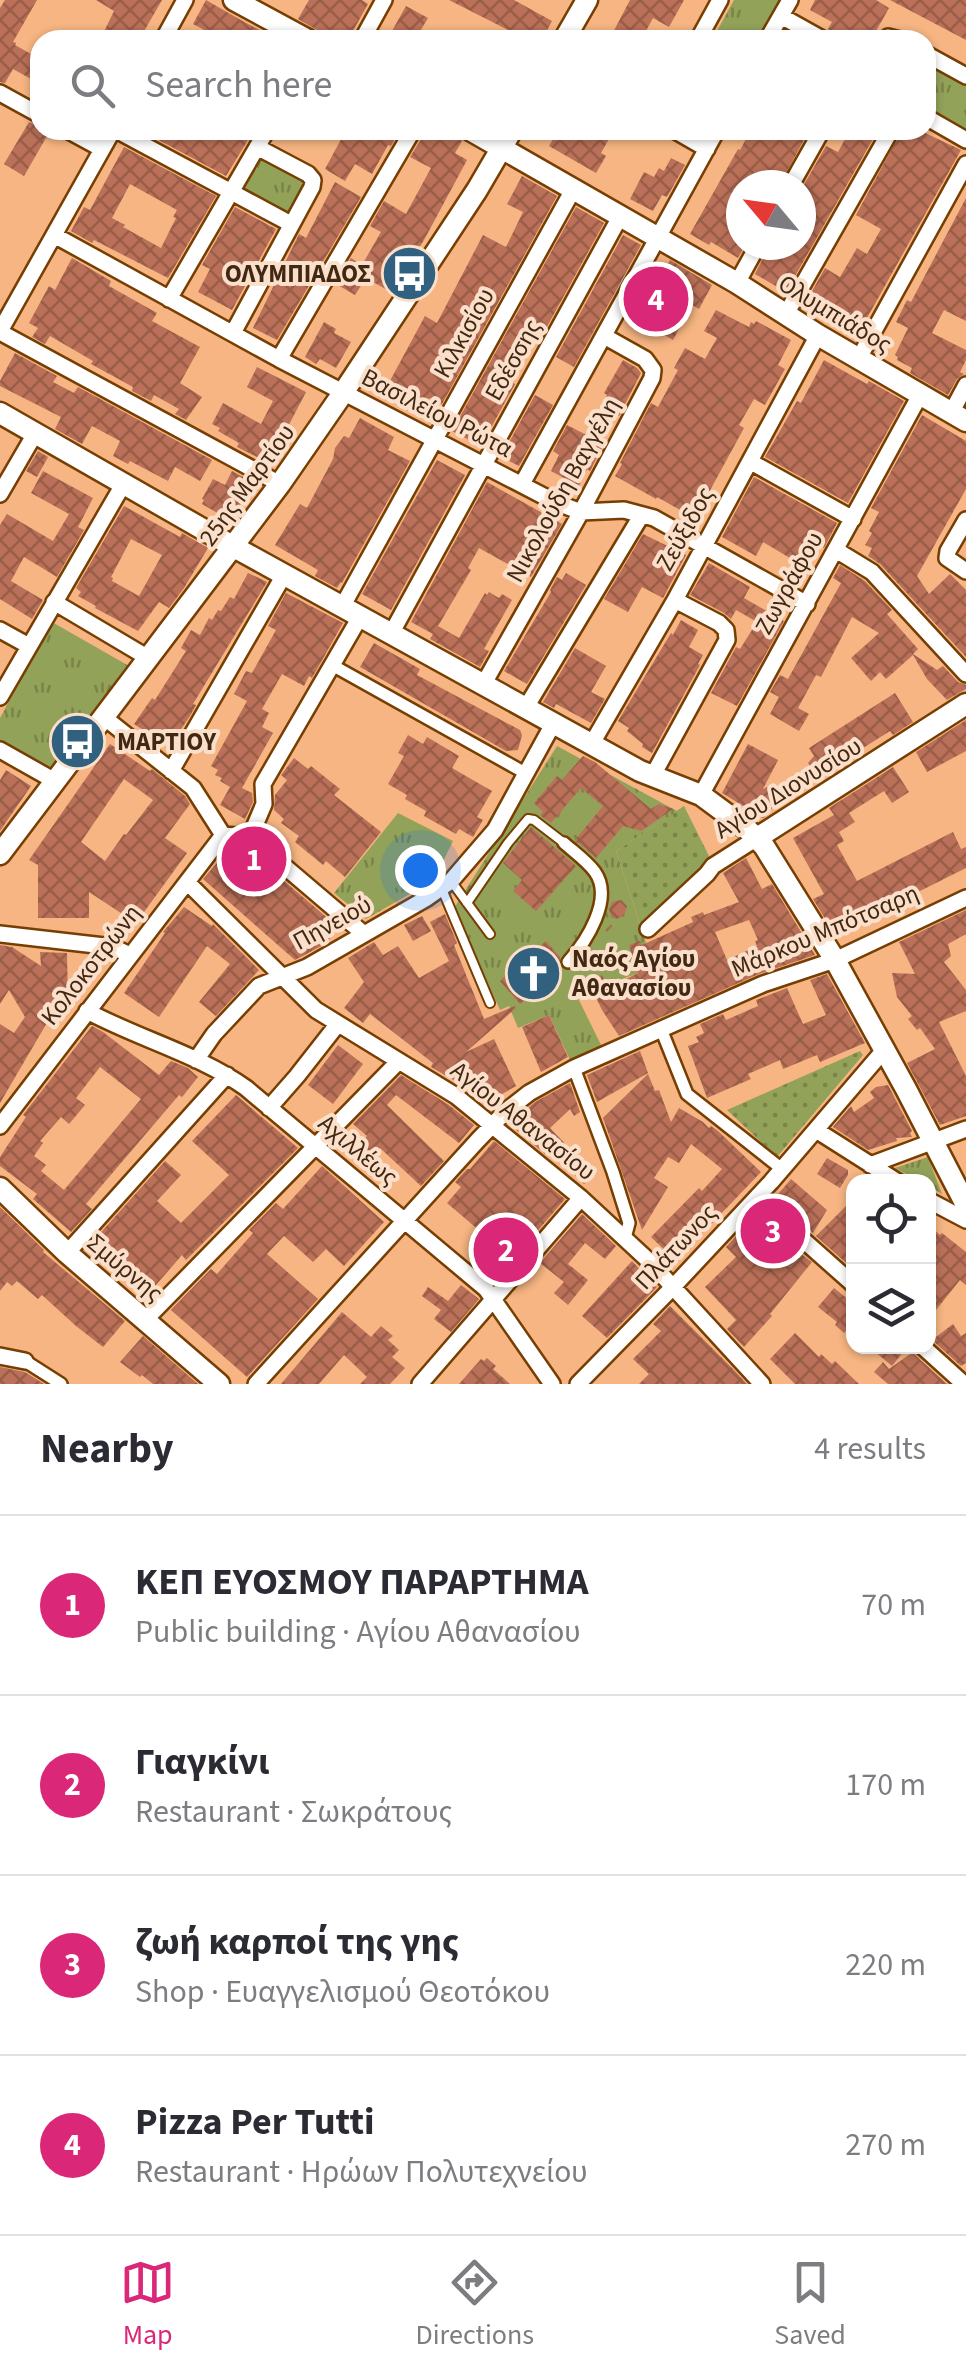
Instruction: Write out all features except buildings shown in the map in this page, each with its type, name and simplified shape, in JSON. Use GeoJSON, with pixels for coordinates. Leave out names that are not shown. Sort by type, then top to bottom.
{"type":"FeatureCollection","features":[{"type":"Feature","properties":{"kind":"street"},"geometry":{"type":"LineString","coordinates":[[170,30],[186,0]]}},
{"type":"Feature","properties":{"kind":"street"},"geometry":{"type":"LineString","coordinates":[[234,0],[290,30]]}},
{"type":"Feature","properties":{"kind":"street"},"geometry":{"type":"LineString","coordinates":[[368,30],[384,0]]}},
{"type":"Feature","properties":{"kind":"street"},"geometry":{"type":"LineString","coordinates":[[570,30],[586,0]]}},
{"type":"Feature","properties":{"kind":"street"},"geometry":{"type":"LineString","coordinates":[[772,30],[790,0]]}},
{"type":"Feature","properties":{"kind":"street"},"geometry":{"type":"LineString","coordinates":[[702,30],[715,2]]}},
{"type":"Feature","properties":{"kind":"street"},"geometry":{"type":"LineString","coordinates":[[780,16],[806,30]]}},
{"type":"Feature","properties":{"kind":"street"},"geometry":{"type":"LineString","coordinates":[[936,60],[966,76]]}},
{"type":"Feature","properties":{"kind":"street"},"geometry":{"type":"LineString","coordinates":[[0,93],[30,110]]}},
{"type":"Feature","properties":{"kind":"street"},"geometry":{"type":"LineString","coordinates":[[936,123],[966,140]]}},
{"type":"Feature","properties":{"kind":"street"},"geometry":{"type":"LineString","coordinates":[[84,140],[102,150]]}},
{"type":"Feature","properties":{"kind":"street"},"geometry":{"type":"LineString","coordinates":[[108,140],[0,332],[280,484]]}},
{"type":"Feature","properties":{"kind":"street"},"geometry":{"type":"LineString","coordinates":[[132,140],[290,224]]}},
{"type":"Feature","properties":{"kind":"street"},"geometry":{"type":"LineString","coordinates":[[169,300],[262,140]]}},
{"type":"Feature","properties":{"kind":"street"},"geometry":{"type":"LineString","coordinates":[[279,359],[406,140]]}},
{"type":"Feature","properties":{"kind":"street","name":"25ης Μαρτίου"},"geometry":{"type":"LineString","coordinates":[[0,854],[280,484],[506,140]]}},
{"type":"Feature","properties":{"kind":"street","name":"Ολυμπιάδος"},"geometry":{"type":"LineString","coordinates":[[508,140],[574,188],[958,418]]}},
{"type":"Feature","properties":{"kind":"street"},"geometry":{"type":"LineString","coordinates":[[692,140],[707,148]]}},
{"type":"Feature","properties":{"kind":"street"},"geometry":{"type":"LineString","coordinates":[[522,484],[711,140]]}},
{"type":"Feature","properties":{"kind":"street"},"geometry":{"type":"LineString","coordinates":[[800,170],[817,140]]}},
{"type":"Feature","properties":{"kind":"street"},"geometry":{"type":"LineString","coordinates":[[786,314],[885,140]]}},
{"type":"Feature","properties":{"kind":"street"},"geometry":{"type":"LineString","coordinates":[[233,333],[313,180],[258,147]]}},
{"type":"Feature","properties":{"kind":"street"},"geometry":{"type":"LineString","coordinates":[[859,358],[966,164]]}},
{"type":"Feature","properties":{"kind":"street","name":"Κιλκισίου"},"geometry":{"type":"LineString","coordinates":[[351,612],[433,440],[574,188]]}},
{"type":"Feature","properties":{"kind":"street","name":"Εδέσσης"},"geometry":{"type":"LineString","coordinates":[[391,634],[621,215]]}},
{"type":"Feature","properties":{"kind":"street","name":"Βασιλείου Ρώτα"},"geometry":{"type":"LineString","coordinates":[[54,235],[279,359],[555,502],[580,512],[624,510],[654,518],[806,604]]}},
{"type":"Feature","properties":{"kind":"street"},"geometry":{"type":"LineString","coordinates":[[737,283],[750,260]]}},
{"type":"Feature","properties":{"kind":"street","name":"Ζεύξιδος"},"geometry":{"type":"LineString","coordinates":[[592,745],[818,334]]}},
{"type":"Feature","properties":{"kind":"street","name":"Νικολούδη Βαγγέλη"},"geometry":{"type":"LineString","coordinates":[[483,685],[652,378],[654,370],[645,359],[604,336]]}},
{"type":"Feature","properties":{"kind":"street"},"geometry":{"type":"LineString","coordinates":[[958,418],[966,385]]}},
{"type":"Feature","properties":{"kind":"street","name":"Ζωγράφου"},"geometry":{"type":"LineString","coordinates":[[701,795],[920,396]]}},
{"type":"Feature","properties":{"kind":"street"},"geometry":{"type":"LineString","coordinates":[[0,412],[553,724],[652,777],[701,795],[757,838],[835,960],[966,1205]]}},
{"type":"Feature","properties":{"kind":"street"},"geometry":{"type":"LineString","coordinates":[[0,494],[36,432]]}},
{"type":"Feature","properties":{"kind":"street"},"geometry":{"type":"LineString","coordinates":[[750,462],[853,519]]}},
{"type":"Feature","properties":{"kind":"street"},"geometry":{"type":"LineString","coordinates":[[0,697],[124,483]]}},
{"type":"Feature","properties":{"kind":"street"},"geometry":{"type":"LineString","coordinates":[[526,709],[641,516]]}},
{"type":"Feature","properties":{"kind":"street"},"geometry":{"type":"LineString","coordinates":[[966,520],[947,558],[966,571]]}},
{"type":"Feature","properties":{"kind":"street"},"geometry":{"type":"LineString","coordinates":[[836,550],[872,572],[966,674]]}},
{"type":"Feature","properties":{"kind":"street"},"geometry":{"type":"LineString","coordinates":[[171,771],[284,575]]}},
{"type":"Feature","properties":{"kind":"street"},"geometry":{"type":"LineString","coordinates":[[652,777],[727,640],[726,630],[719,623],[674,600]]}},
{"type":"Feature","properties":{"kind":"street"},"geometry":{"type":"LineString","coordinates":[[54,602],[150,659]]}},
{"type":"Feature","properties":{"kind":"street"},"geometry":{"type":"LineString","coordinates":[[250,837],[264,804],[262,784],[332,665],[351,612]]}},
{"type":"Feature","properties":{"kind":"street"},"geometry":{"type":"LineString","coordinates":[[0,630],[29,646]]}},
{"type":"Feature","properties":{"kind":"street"},"geometry":{"type":"LineString","coordinates":[[332,665],[527,774]]}},
{"type":"Feature","properties":{"kind":"street","name":"Αγίου Διονυσίου"},"geometry":{"type":"LineString","coordinates":[[648,929],[712,866],[966,704]]}},
{"type":"Feature","properties":{"kind":"street"},"geometry":{"type":"LineString","coordinates":[[105,718],[193,788],[223,836],[250,837],[364,934]]}},
{"type":"Feature","properties":{"kind":"street","name":"Πηνειού"},"geometry":{"type":"LineString","coordinates":[[196,1060],[214,1034],[264,982],[302,970],[446,885],[495,830],[553,724]]}},
{"type":"Feature","properties":{"kind":"street"},"geometry":{"type":"LineString","coordinates":[[0,750],[55,781]]}},
{"type":"Feature","properties":{"kind":"street","name":"Κολοκοτρώνη"},"geometry":{"type":"LineString","coordinates":[[0,1126],[223,836]]}},
{"type":"Feature","properties":{"kind":"street"},"geometry":{"type":"LineString","coordinates":[[564,843],[595,872],[601,892],[589,936],[569,960]]}},
{"type":"Feature","properties":{"kind":"street","name":"Αγίου Αθανασίου"},"geometry":{"type":"LineString","coordinates":[[187,882],[304,1000],[336,1024],[444,1088],[581,1198],[673,1287],[762,1384]]}},
{"type":"Feature","properties":{"kind":"street","name":"Μάρκου Μπότσαρη"},"geometry":{"type":"LineString","coordinates":[[256,1384],[492,1124],[528,1093],[574,1068],[762,984],[835,960],[966,898]]}},
{"type":"Feature","properties":{"kind":"street"},"geometry":{"type":"LineString","coordinates":[[0,934],[114,947],[130,955]]}},
{"type":"Feature","properties":{"kind":"street","name":"Αχιλλέως"},"geometry":{"type":"LineString","coordinates":[[87,1011],[227,1075],[269,1108],[471,1276],[494,1299],[552,1384]]}},
{"type":"Feature","properties":{"kind":"street"},"geometry":{"type":"LineString","coordinates":[[269,1108],[336,1024]]}},
{"type":"Feature","properties":{"kind":"street"},"geometry":{"type":"LineString","coordinates":[[661,1029],[687,1094],[782,1169]]}},
{"type":"Feature","properties":{"kind":"street","name":"Πλάτωνος"},"geometry":{"type":"LineString","coordinates":[[578,1384],[756,1198],[884,1049]]}},
{"type":"Feature","properties":{"kind":"street"},"geometry":{"type":"LineString","coordinates":[[146,1319],[398,1062]]}},
{"type":"Feature","properties":{"kind":"street"},"geometry":{"type":"LineString","coordinates":[[574,1068],[629,1223],[625,1238]]}},
{"type":"Feature","properties":{"kind":"street"},"geometry":{"type":"LineString","coordinates":[[67,1253],[227,1075]]}},
{"type":"Feature","properties":{"kind":"street"},"geometry":{"type":"LineString","coordinates":[[816,1130],[885,1174]]}},
{"type":"Feature","properties":{"kind":"street"},"geometry":{"type":"LineString","coordinates":[[870,1165],[966,1130]]}},
{"type":"Feature","properties":{"kind":"street","name":"Σμύρνης"},"geometry":{"type":"LineString","coordinates":[[0,1188],[67,1253],[219,1384]]}},
{"type":"Feature","properties":{"kind":"street"},"geometry":{"type":"LineString","coordinates":[[420,1384],[581,1198]]}},
{"type":"Feature","properties":{"kind":"street"},"geometry":{"type":"LineString","coordinates":[[756,1198],[846,1278]]}},
{"type":"Feature","properties":{"kind":"street"},"geometry":{"type":"LineString","coordinates":[[936,1204],[966,1220]]}},
{"type":"Feature","properties":{"kind":"street"},"geometry":{"type":"LineString","coordinates":[[931,1354],[964,1384]]}},
{"type":"Feature","properties":{"kind":"street"},"geometry":{"type":"LineString","coordinates":[[0,1356],[25,1361],[61,1384]]}},
{"type":"Feature","properties":{"kind":"lane"},"geometry":{"type":"LineString","coordinates":[[467,903],[528,819],[564,843]]}},
{"type":"Feature","properties":{"kind":"lane"},"geometry":{"type":"LineString","coordinates":[[446,885],[467,903],[490,934]]}},
{"type":"Feature","properties":{"kind":"lane"},"geometry":{"type":"LineString","coordinates":[[446,885],[490,1003]]}},
{"type":"Feature","properties":{"kind":"path"},"geometry":{"type":"LineString","coordinates":[[569,960],[595,968],[632,965]]}},
{"type":"Feature","properties":{"kind":"green space"},"geometry":{"type":"Polygon","coordinates":[[[734,0],[786,0],[770,30],[718,30],[734,0]]]}},
{"type":"Feature","properties":{"kind":"green space"},"geometry":{"type":"Polygon","coordinates":[[[936,69],[966,86],[966,130],[936,114],[936,69]]]}},
{"type":"Feature","properties":{"kind":"green space"},"geometry":{"type":"Polygon","coordinates":[[[259,155],[309,183],[289,219],[239,190],[259,155]]]}},
{"type":"Feature","properties":{"kind":"green space"},"geometry":{"type":"Polygon","coordinates":[[[52,622],[129,666],[55,769],[0,743],[0,718],[52,622]]]}},
{"type":"Feature","properties":{"kind":"green space"},"geometry":{"type":"Polygon","coordinates":[[[557,746],[677,811],[616,851],[654,967],[577,996],[603,1049],[571,1062],[549,1015],[518,1028],[509,1006],[500,1010],[454,908],[557,746]]]}},
{"type":"Feature","properties":{"kind":"green space"},"geometry":{"type":"Polygon","coordinates":[[[684,806],[711,860],[641,927],[616,851],[684,806]]]}},
{"type":"Feature","properties":{"kind":"green space"},"geometry":{"type":"Polygon","coordinates":[[[398,813],[453,841],[434,880],[366,919],[334,893],[398,813]]]}},
{"type":"Feature","properties":{"kind":"green space"},"geometry":{"type":"Polygon","coordinates":[[[389,845],[414,865],[378,910],[353,889],[389,845]]]}},
{"type":"Feature","properties":{"kind":"green space"},"geometry":{"type":"Polygon","coordinates":[[[860,1051],[863,1055],[777,1157],[727,1110],[860,1051]]]}},
{"type":"Feature","properties":{"kind":"green space"},"geometry":{"type":"Polygon","coordinates":[[[928,1157],[934,1174],[907,1174],[895,1168],[928,1157]]]}},
{"type":"Feature","properties":{"kind":"place","name":"ΟΛΥΜΠΙΑΔΟΣ"},"geometry":{"type":"Point","coordinates":[410,274]}},
{"type":"Feature","properties":{"kind":"place","name":"Pizza Per Tutti"},"geometry":{"type":"Point","coordinates":[656,299]}},
{"type":"Feature","properties":{"kind":"place","name":"ΜΑΡΤΙΟΥ"},"geometry":{"type":"Point","coordinates":[78,742]}},
{"type":"Feature","properties":{"kind":"place","name":"ΚΕΠ ΕΥΟΣΜΟΥ ΠΑΡΑΡΤΗΜΑ"},"geometry":{"type":"Point","coordinates":[254,859]}},
{"type":"Feature","properties":{"kind":"place","name":"Ναός Αγίου Αθανασίου"},"geometry":{"type":"Point","coordinates":[533,973]}},
{"type":"Feature","properties":{"kind":"place","name":"ζωή καρποί της γης"},"geometry":{"type":"Point","coordinates":[773,1231]}},
{"type":"Feature","properties":{"kind":"place","name":"Γιαγκίνι"},"geometry":{"type":"Point","coordinates":[506,1250]}}]}
